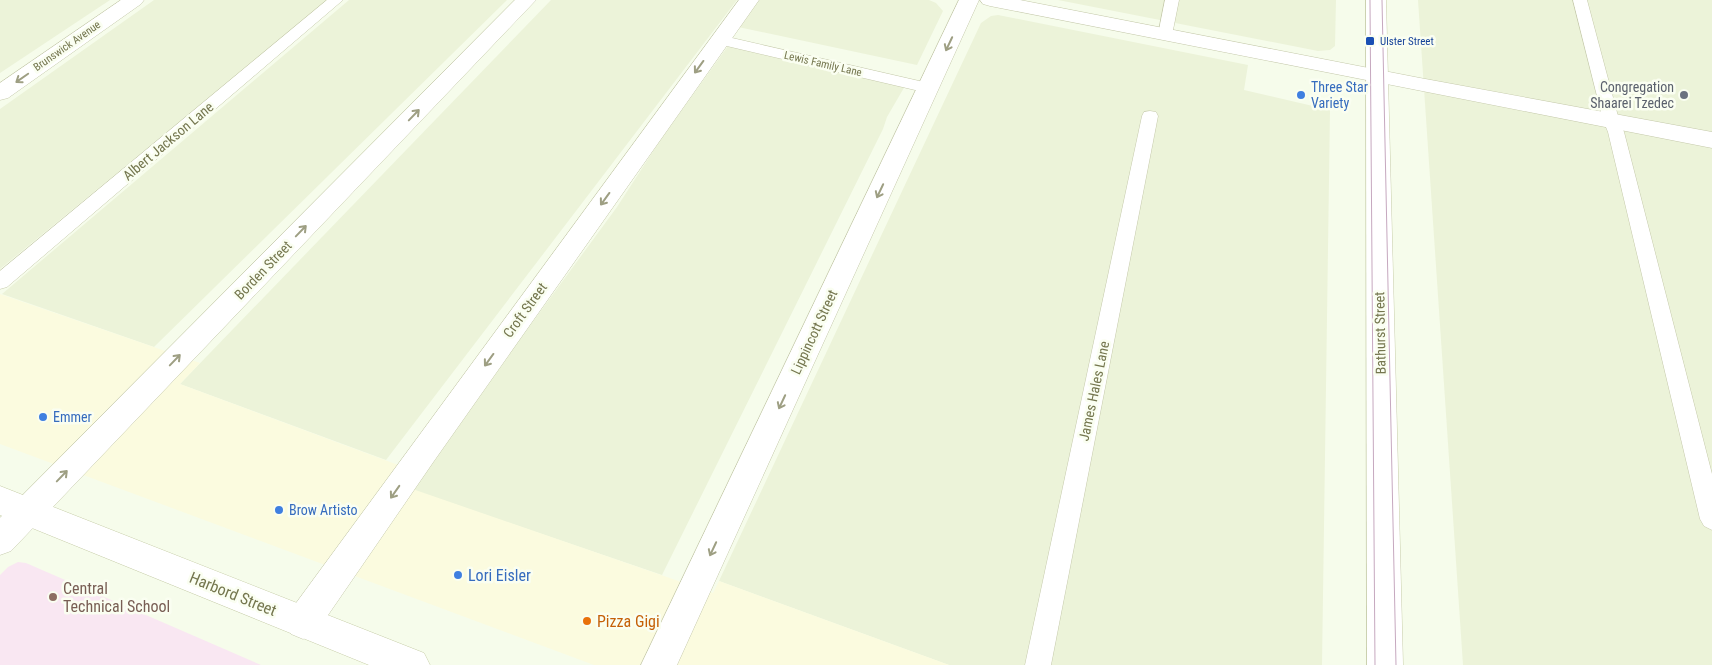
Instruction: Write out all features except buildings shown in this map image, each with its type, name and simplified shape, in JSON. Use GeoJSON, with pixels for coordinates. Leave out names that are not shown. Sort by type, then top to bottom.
{"type":"FeatureCollection","features":[{"type":"Feature","properties":{"kind":"street","name":"Brunswick Avenue"},"geometry":{"type":"LineString","coordinates":[[0,93],[134,0]]}},
{"type":"Feature","properties":{"kind":"street","name":"Borden Street"},"geometry":{"type":"LineString","coordinates":[[0,540],[14,506],[526,0]]}},
{"type":"Feature","properties":{"kind":"street","name":"Croft Street"},"geometry":{"type":"LineString","coordinates":[[303,622],[749,0]]}},
{"type":"Feature","properties":{"kind":"street","name":"Lippincott Street"},"geometry":{"type":"LineString","coordinates":[[659,665],[969,0]]}},
{"type":"Feature","properties":{"kind":"street"},"geometry":{"type":"LineString","coordinates":[[990,0],[1712,140]]}},
{"type":"Feature","properties":{"kind":"street","name":"Bathurst Street"},"geometry":{"type":"LineString","coordinates":[[1376,0],[1385,665]]}},
{"type":"Feature","properties":{"kind":"street","name":"Harbord Street"},"geometry":{"type":"LineString","coordinates":[[14,506],[412,665]]}},
{"type":"Feature","properties":{"kind":"lane","name":"Albert Jackson Lane"},"geometry":{"type":"LineString","coordinates":[[0,282],[336,0]]}},
{"type":"Feature","properties":{"kind":"lane"},"geometry":{"type":"LineString","coordinates":[[1165,35],[1172,0]]}},
{"type":"Feature","properties":{"kind":"lane"},"geometry":{"type":"LineString","coordinates":[[1580,0],[1611,120],[1616,132],[1712,519]]}},
{"type":"Feature","properties":{"kind":"lane","name":"Lewis Family Lane"},"geometry":{"type":"LineString","coordinates":[[719,40],[928,88]]}},
{"type":"Feature","properties":{"kind":"lane","name":"James Hales Lane"},"geometry":{"type":"LineString","coordinates":[[1038,665],[1150,116]]}},
{"type":"Feature","properties":{"kind":"shaded area"},"geometry":{"type":"Polygon","coordinates":[[[0,0],[110,0],[0,73],[0,0]]]}},
{"type":"Feature","properties":{"kind":"shaded area"},"geometry":{"type":"Polygon","coordinates":[[[154,0],[328,0],[0,269],[0,109],[154,0]]]}},
{"type":"Feature","properties":{"kind":"shaded area"},"geometry":{"type":"Polygon","coordinates":[[[349,0],[507,0],[154,347],[2,294],[349,0]]]}},
{"type":"Feature","properties":{"kind":"shaded area"},"geometry":{"type":"Polygon","coordinates":[[[551,0],[737,0],[386,460],[180,384],[551,0]]]}},
{"type":"Feature","properties":{"kind":"shaded area"},"geometry":{"type":"Polygon","coordinates":[[[759,0],[929,0],[936,3],[943,11],[917,65],[738,27],[759,0]]]}},
{"type":"Feature","properties":{"kind":"shaded area"},"geometry":{"type":"Polygon","coordinates":[[[1058,0],[1336,0],[1335,46],[1330,50],[1318,51],[1058,0]]]}},
{"type":"Feature","properties":{"kind":"shaded area"},"geometry":{"type":"Polygon","coordinates":[[[1418,0],[1712,0],[1712,665],[1463,665],[1418,0]]]}},
{"type":"Feature","properties":{"kind":"shaded area"},"geometry":{"type":"Polygon","coordinates":[[[998,15],[1248,65],[1244,90],[1330,110],[1322,665],[949,665],[719,581],[981,23],[991,16],[998,15]]]}},
{"type":"Feature","properties":{"kind":"shaded area"},"geometry":{"type":"Polygon","coordinates":[[[728,46],[905,86],[887,117],[883,129],[662,575],[410,489],[617,207],[661,139],[728,46]]]}},
{"type":"Feature","properties":{"kind":"shaded area"},"geometry":{"type":"Polygon","coordinates":[[[0,294],[200,363],[180,384],[409,469],[398,484],[713,593],[719,581],[949,665],[594,665],[0,444],[0,294]]]}},
{"type":"Feature","properties":{"kind":"shaded area","name":"Central Technical School"},"geometry":{"type":"Polygon","coordinates":[[[18,562],[26,563],[261,665],[0,665],[0,575],[8,567],[18,562]]]}},
{"type":"Feature","properties":{"kind":"tram line"},"geometry":{"type":"LineString","coordinates":[[1370,0],[1375,665]]}},
{"type":"Feature","properties":{"kind":"tram line"},"geometry":{"type":"LineString","coordinates":[[1382,0],[1396,665]]}},
{"type":"Feature","properties":{"kind":"place","name":"Ulster Street"},"geometry":{"type":"Point","coordinates":[1370,41]}},
{"type":"Feature","properties":{"kind":"place","name":"Three Star Variety"},"geometry":{"type":"Point","coordinates":[1301,95]}},
{"type":"Feature","properties":{"kind":"place","name":"Congregation Shaarei Tzedec"},"geometry":{"type":"Point","coordinates":[1684,95]}},
{"type":"Feature","properties":{"kind":"place","name":"Emmer"},"geometry":{"type":"Point","coordinates":[43,417]}},
{"type":"Feature","properties":{"kind":"place","name":"Brow Artisto"},"geometry":{"type":"Point","coordinates":[279,510]}},
{"type":"Feature","properties":{"kind":"place","name":"Lori Eisler"},"geometry":{"type":"Point","coordinates":[458,575]}},
{"type":"Feature","properties":{"kind":"place","name":"Central Technical School"},"geometry":{"type":"Point","coordinates":[53,597]}},
{"type":"Feature","properties":{"kind":"place","name":"Pizza Gigi"},"geometry":{"type":"Point","coordinates":[587,621]}}]}
